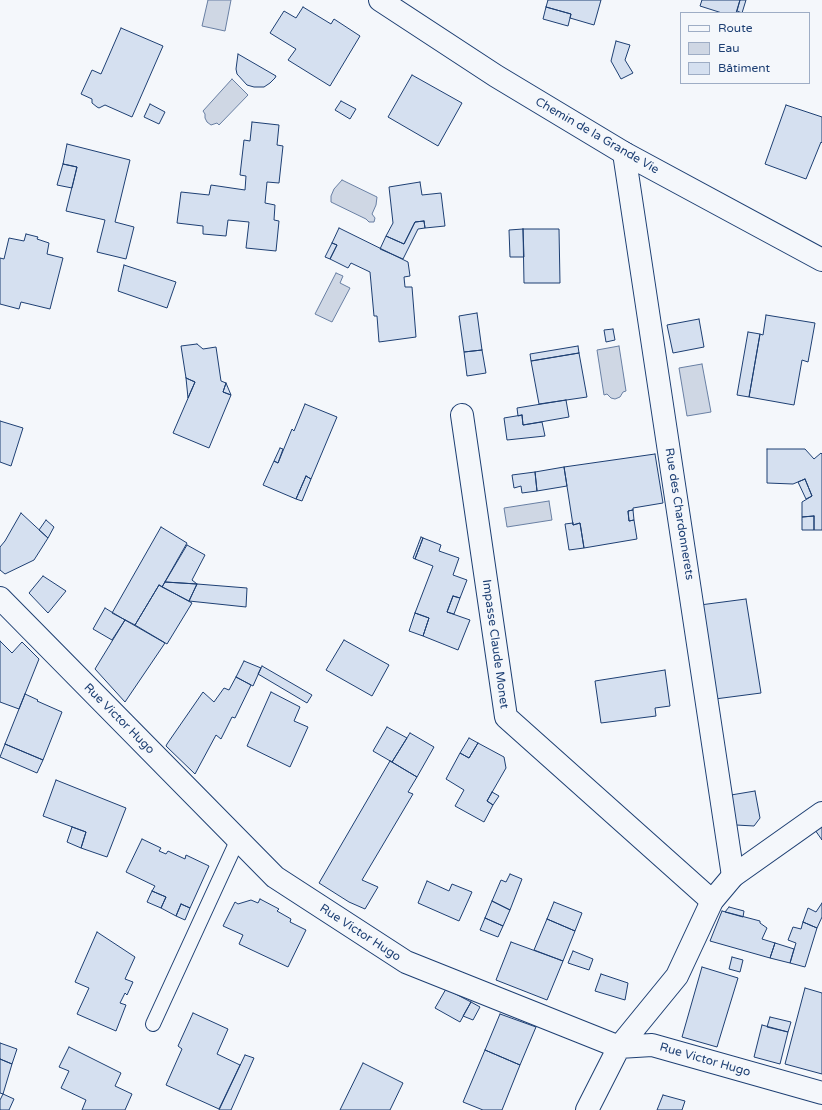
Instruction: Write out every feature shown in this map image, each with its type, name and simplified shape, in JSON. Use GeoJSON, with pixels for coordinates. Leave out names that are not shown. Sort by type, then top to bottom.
{"type":"FeatureCollection","features":[{"type":"Feature","properties":{"kind":"street","name":"Chemin de la Grande Vie"},"geometry":{"type":"LineString","coordinates":[[380,0],[496,76],[624,153],[822,260]]}},
{"type":"Feature","properties":{"kind":"street","name":"Rue des Chardonnerets"},"geometry":{"type":"LineString","coordinates":[[624,153],[733,876]]}},
{"type":"Feature","properties":{"kind":"street","name":"Impasse Claude Monet"},"geometry":{"type":"LineString","coordinates":[[462,415],[506,717],[712,901]]}},
{"type":"Feature","properties":{"kind":"street","name":"Rue Victor Hugo"},"geometry":{"type":"LineString","coordinates":[[0,598],[275,877],[406,962],[619,1047],[652,1045],[822,1093]]}},
{"type":"Feature","properties":{"kind":"street"},"geometry":{"type":"LineString","coordinates":[[587,1110],[619,1047],[677,976],[712,901],[733,876],[822,812]]}},
{"type":"Feature","properties":{"kind":"lane"},"geometry":{"type":"LineString","coordinates":[[153,1024],[238,840]]}},
{"type":"Feature","properties":{"kind":"water"},"geometry":{"type":"Polygon","coordinates":[[[208,0],[231,0],[225,31],[202,26],[208,0]]]}},
{"type":"Feature","properties":{"kind":"water"},"geometry":{"type":"Polygon","coordinates":[[[232,79],[248,95],[219,125],[217,123],[211,125],[207,122],[203,111],[232,79]]]}},
{"type":"Feature","properties":{"kind":"water"},"geometry":{"type":"Polygon","coordinates":[[[342,180],[377,197],[376,205],[372,214],[375,218],[374,222],[369,222],[366,219],[331,202],[331,196],[334,189],[342,180]]]}},
{"type":"Feature","properties":{"kind":"water"},"geometry":{"type":"Polygon","coordinates":[[[336,273],[343,276],[340,283],[350,288],[332,322],[315,314],[336,273]]]}},
{"type":"Feature","properties":{"kind":"water"},"geometry":{"type":"Polygon","coordinates":[[[619,346],[626,391],[623,392],[620,397],[615,399],[611,398],[607,394],[604,395],[597,350],[619,346]]]}},
{"type":"Feature","properties":{"kind":"water"},"geometry":{"type":"Polygon","coordinates":[[[702,364],[711,412],[687,416],[679,368],[702,364]]]}},
{"type":"Feature","properties":{"kind":"water"},"geometry":{"type":"Polygon","coordinates":[[[549,501],[552,520],[507,527],[504,508],[549,501]]]}},
{"type":"Feature","properties":{"kind":"building"},"geometry":{"type":"Polygon","coordinates":[[[548,0],[601,0],[594,25],[570,18],[571,14],[546,7],[548,0]]]}},
{"type":"Feature","properties":{"kind":"building"},"geometry":{"type":"Polygon","coordinates":[[[702,0],[740,0],[736,12],[719,12],[700,6],[702,0]]]}},
{"type":"Feature","properties":{"kind":"building"},"geometry":{"type":"Polygon","coordinates":[[[740,0],[746,0],[742,12],[737,11],[740,0]]]}},
{"type":"Feature","properties":{"kind":"building"},"geometry":{"type":"Polygon","coordinates":[[[303,7],[331,24],[334,19],[360,36],[330,86],[288,60],[296,49],[270,33],[284,11],[296,18],[303,7]]]}},
{"type":"Feature","properties":{"kind":"building"},"geometry":{"type":"Polygon","coordinates":[[[546,7],[571,14],[568,26],[543,19],[546,7]]]}},
{"type":"Feature","properties":{"kind":"building"},"geometry":{"type":"Polygon","coordinates":[[[121,28],[163,46],[132,117],[105,105],[99,108],[92,103],[92,99],[81,94],[92,70],[101,74],[121,28]]]}},
{"type":"Feature","properties":{"kind":"building"},"geometry":{"type":"Polygon","coordinates":[[[616,41],[630,45],[625,60],[633,73],[621,79],[611,61],[616,41]]]}},
{"type":"Feature","properties":{"kind":"building"},"geometry":{"type":"Polygon","coordinates":[[[238,54],[276,76],[275,78],[264,87],[247,85],[237,74],[236,69],[238,54]]]}},
{"type":"Feature","properties":{"kind":"building"},"geometry":{"type":"Polygon","coordinates":[[[412,75],[462,103],[438,146],[388,117],[412,75]]]}},
{"type":"Feature","properties":{"kind":"building"},"geometry":{"type":"Polygon","coordinates":[[[341,101],[356,109],[350,119],[335,110],[341,101]]]}},
{"type":"Feature","properties":{"kind":"building"},"geometry":{"type":"Polygon","coordinates":[[[150,104],[165,112],[159,124],[144,117],[150,104]]]}},
{"type":"Feature","properties":{"kind":"building"},"geometry":{"type":"Polygon","coordinates":[[[786,105],[822,117],[822,143],[821,142],[806,179],[765,164],[786,105]]]}},
{"type":"Feature","properties":{"kind":"building"},"geometry":{"type":"Polygon","coordinates":[[[252,122],[279,125],[277,145],[283,146],[279,183],[267,182],[265,203],[275,205],[274,220],[279,221],[276,251],[246,248],[249,222],[228,220],[226,236],[203,234],[203,226],[177,223],[181,192],[209,195],[211,185],[245,190],[246,176],[240,175],[244,140],[250,141],[252,122]]]}},
{"type":"Feature","properties":{"kind":"building"},"geometry":{"type":"Polygon","coordinates":[[[67,144],[130,160],[115,222],[134,227],[126,259],[97,252],[105,220],[66,211],[77,167],[63,164],[67,144]]]}},
{"type":"Feature","properties":{"kind":"building"},"geometry":{"type":"Polygon","coordinates":[[[63,164],[77,167],[72,188],[57,185],[63,164]]]}},
{"type":"Feature","properties":{"kind":"building"},"geometry":{"type":"Polygon","coordinates":[[[420,182],[422,195],[441,193],[445,226],[425,228],[424,221],[415,222],[404,244],[386,236],[393,223],[389,187],[420,182]]]}},
{"type":"Feature","properties":{"kind":"building"},"geometry":{"type":"Polygon","coordinates":[[[424,221],[425,228],[418,229],[403,259],[380,249],[386,236],[404,244],[415,222],[424,221]]]}},
{"type":"Feature","properties":{"kind":"building"},"geometry":{"type":"Polygon","coordinates":[[[339,228],[408,262],[410,276],[404,277],[405,287],[412,287],[416,337],[379,342],[377,316],[374,316],[370,272],[351,263],[348,268],[330,259],[337,245],[332,243],[339,228]]]}},
{"type":"Feature","properties":{"kind":"building"},"geometry":{"type":"Polygon","coordinates":[[[523,229],[524,257],[510,257],[509,230],[523,229]]]}},
{"type":"Feature","properties":{"kind":"building"},"geometry":{"type":"Polygon","coordinates":[[[523,229],[559,229],[560,283],[524,283],[523,229]]]}},
{"type":"Feature","properties":{"kind":"building"},"geometry":{"type":"Polygon","coordinates":[[[26,234],[38,237],[37,239],[49,243],[47,254],[63,258],[50,309],[21,302],[19,309],[0,304],[0,258],[4,259],[9,238],[24,241],[26,234]]]}},
{"type":"Feature","properties":{"kind":"building"},"geometry":{"type":"Polygon","coordinates":[[[332,243],[337,245],[330,259],[325,257],[332,243]]]}},
{"type":"Feature","properties":{"kind":"building"},"geometry":{"type":"Polygon","coordinates":[[[124,265],[176,282],[167,308],[118,291],[124,265]]]}},
{"type":"Feature","properties":{"kind":"building"},"geometry":{"type":"Polygon","coordinates":[[[477,313],[482,350],[464,352],[459,316],[477,313]]]}},
{"type":"Feature","properties":{"kind":"building"},"geometry":{"type":"Polygon","coordinates":[[[766,315],[815,323],[808,362],[802,360],[794,405],[749,397],[760,334],[763,335],[766,315]]]}},
{"type":"Feature","properties":{"kind":"building"},"geometry":{"type":"Polygon","coordinates":[[[699,319],[704,347],[673,353],[667,325],[699,319]]]}},
{"type":"Feature","properties":{"kind":"building"},"geometry":{"type":"Polygon","coordinates":[[[613,329],[615,340],[606,342],[604,330],[613,329]]]}},
{"type":"Feature","properties":{"kind":"building"},"geometry":{"type":"Polygon","coordinates":[[[748,332],[760,334],[749,397],[737,395],[748,332]]]}},
{"type":"Feature","properties":{"kind":"building"},"geometry":{"type":"Polygon","coordinates":[[[197,344],[203,349],[216,347],[221,381],[226,383],[223,392],[231,395],[209,448],[173,433],[195,382],[186,378],[181,346],[197,344]]]}},
{"type":"Feature","properties":{"kind":"building"},"geometry":{"type":"Polygon","coordinates":[[[578,346],[579,353],[531,361],[530,354],[578,346]]]}},
{"type":"Feature","properties":{"kind":"building"},"geometry":{"type":"Polygon","coordinates":[[[482,350],[486,373],[467,376],[464,352],[482,350]]]}},
{"type":"Feature","properties":{"kind":"building"},"geometry":{"type":"Polygon","coordinates":[[[579,353],[587,397],[539,404],[531,361],[579,353]]]}},
{"type":"Feature","properties":{"kind":"building"},"geometry":{"type":"Polygon","coordinates":[[[186,378],[195,382],[188,398],[186,378]]]}},
{"type":"Feature","properties":{"kind":"building"},"geometry":{"type":"Polygon","coordinates":[[[226,383],[231,395],[223,392],[226,383]]]}},
{"type":"Feature","properties":{"kind":"building"},"geometry":{"type":"Polygon","coordinates":[[[566,400],[569,417],[523,425],[522,415],[518,416],[517,408],[566,400]]]}},
{"type":"Feature","properties":{"kind":"building"},"geometry":{"type":"Polygon","coordinates":[[[305,404],[337,417],[311,479],[306,476],[296,499],[263,485],[274,461],[278,463],[292,429],[294,431],[305,404]]]}},
{"type":"Feature","properties":{"kind":"building"},"geometry":{"type":"Polygon","coordinates":[[[522,415],[523,425],[542,422],[545,436],[507,440],[504,418],[522,415]]]}},
{"type":"Feature","properties":{"kind":"building"},"geometry":{"type":"Polygon","coordinates":[[[0,421],[23,428],[11,466],[0,462],[0,421]]]}},
{"type":"Feature","properties":{"kind":"building"},"geometry":{"type":"Polygon","coordinates":[[[280,448],[283,449],[278,463],[274,461],[280,448]]]}},
{"type":"Feature","properties":{"kind":"building"},"geometry":{"type":"Polygon","coordinates":[[[767,449],[805,449],[814,459],[821,453],[822,454],[822,530],[814,530],[814,516],[802,517],[802,502],[812,496],[805,479],[793,484],[767,483],[767,449]]]}},
{"type":"Feature","properties":{"kind":"building"},"geometry":{"type":"Polygon","coordinates":[[[655,454],[663,503],[633,508],[633,510],[628,511],[629,521],[634,520],[637,539],[584,548],[580,523],[573,525],[564,467],[655,454]]]}},
{"type":"Feature","properties":{"kind":"building"},"geometry":{"type":"Polygon","coordinates":[[[564,467],[567,486],[537,491],[535,472],[564,467]]]}},
{"type":"Feature","properties":{"kind":"building"},"geometry":{"type":"Polygon","coordinates":[[[535,472],[537,491],[522,493],[521,486],[514,488],[512,475],[535,472]]]}},
{"type":"Feature","properties":{"kind":"building"},"geometry":{"type":"Polygon","coordinates":[[[306,476],[311,479],[302,501],[296,499],[306,476]]]}},
{"type":"Feature","properties":{"kind":"building"},"geometry":{"type":"Polygon","coordinates":[[[805,479],[812,496],[806,499],[798,482],[805,479]]]}},
{"type":"Feature","properties":{"kind":"building"},"geometry":{"type":"Polygon","coordinates":[[[633,510],[634,520],[629,521],[628,511],[633,510]]]}},
{"type":"Feature","properties":{"kind":"building"},"geometry":{"type":"Polygon","coordinates":[[[21,513],[48,538],[34,560],[5,574],[0,570],[0,547],[21,513]]]}},
{"type":"Feature","properties":{"kind":"building"},"geometry":{"type":"Polygon","coordinates":[[[814,516],[814,530],[802,530],[802,517],[814,516]]]}},
{"type":"Feature","properties":{"kind":"building"},"geometry":{"type":"Polygon","coordinates":[[[46,520],[54,527],[48,538],[39,530],[46,520]]]}},
{"type":"Feature","properties":{"kind":"building"},"geometry":{"type":"Polygon","coordinates":[[[573,523],[573,525],[580,523],[584,548],[569,550],[565,524],[573,523]]]}},
{"type":"Feature","properties":{"kind":"building"},"geometry":{"type":"Polygon","coordinates":[[[161,527],[187,543],[162,587],[159,585],[135,625],[112,613],[161,527]]]}},
{"type":"Feature","properties":{"kind":"building"},"geometry":{"type":"Polygon","coordinates":[[[421,537],[423,538],[415,559],[413,558],[421,537]]]}},
{"type":"Feature","properties":{"kind":"building"},"geometry":{"type":"Polygon","coordinates":[[[423,538],[441,545],[439,551],[459,558],[453,575],[467,580],[460,598],[453,596],[447,612],[470,620],[458,650],[423,636],[429,618],[415,613],[433,566],[415,559],[423,538]]]}},
{"type":"Feature","properties":{"kind":"building"},"geometry":{"type":"Polygon","coordinates":[[[187,545],[205,555],[192,580],[197,584],[165,582],[187,545]]]}},
{"type":"Feature","properties":{"kind":"building"},"geometry":{"type":"Polygon","coordinates":[[[43,576],[66,591],[48,613],[29,593],[43,576]]]}},
{"type":"Feature","properties":{"kind":"building"},"geometry":{"type":"Polygon","coordinates":[[[165,582],[197,584],[189,601],[162,587],[165,582]]]}},
{"type":"Feature","properties":{"kind":"building"},"geometry":{"type":"Polygon","coordinates":[[[197,584],[247,588],[246,607],[189,601],[197,584]]]}},
{"type":"Feature","properties":{"kind":"building"},"geometry":{"type":"Polygon","coordinates":[[[159,585],[192,603],[167,644],[135,625],[159,585]]]}},
{"type":"Feature","properties":{"kind":"building"},"geometry":{"type":"Polygon","coordinates":[[[453,596],[460,598],[454,614],[447,612],[453,596]]]}},
{"type":"Feature","properties":{"kind":"building"},"geometry":{"type":"Polygon","coordinates":[[[746,599],[761,693],[715,699],[700,605],[746,599]]]}},
{"type":"Feature","properties":{"kind":"building"},"geometry":{"type":"Polygon","coordinates":[[[105,608],[125,620],[112,640],[93,629],[105,608]]]}},
{"type":"Feature","properties":{"kind":"building"},"geometry":{"type":"Polygon","coordinates":[[[415,613],[429,618],[423,636],[409,631],[415,613]]]}},
{"type":"Feature","properties":{"kind":"building"},"geometry":{"type":"Polygon","coordinates":[[[125,620],[165,643],[125,702],[95,669],[125,620]]]}},
{"type":"Feature","properties":{"kind":"building"},"geometry":{"type":"Polygon","coordinates":[[[344,640],[389,665],[372,696],[326,670],[344,640]]]}},
{"type":"Feature","properties":{"kind":"building"},"geometry":{"type":"Polygon","coordinates":[[[0,641],[12,653],[22,642],[39,659],[19,709],[0,702],[0,641]]]}},
{"type":"Feature","properties":{"kind":"building"},"geometry":{"type":"Polygon","coordinates":[[[244,661],[261,668],[253,686],[236,677],[244,661]]]}},
{"type":"Feature","properties":{"kind":"building"},"geometry":{"type":"Polygon","coordinates":[[[262,666],[312,695],[307,703],[258,674],[262,666]]]}},
{"type":"Feature","properties":{"kind":"building"},"geometry":{"type":"Polygon","coordinates":[[[665,670],[670,706],[655,708],[656,716],[601,723],[595,681],[665,670]]]}},
{"type":"Feature","properties":{"kind":"building"},"geometry":{"type":"Polygon","coordinates":[[[236,677],[251,685],[235,718],[232,717],[221,739],[216,735],[195,774],[166,746],[203,692],[214,702],[224,688],[229,690],[236,677]]]}},
{"type":"Feature","properties":{"kind":"building"},"geometry":{"type":"Polygon","coordinates":[[[271,692],[300,707],[294,721],[308,727],[290,767],[247,746],[271,692]]]}},
{"type":"Feature","properties":{"kind":"building"},"geometry":{"type":"Polygon","coordinates":[[[25,694],[62,712],[43,760],[5,744],[25,694]]]}},
{"type":"Feature","properties":{"kind":"building"},"geometry":{"type":"Polygon","coordinates":[[[387,727],[407,738],[392,762],[373,751],[387,727]]]}},
{"type":"Feature","properties":{"kind":"building"},"geometry":{"type":"Polygon","coordinates":[[[410,733],[434,747],[417,777],[392,762],[410,733]]]}},
{"type":"Feature","properties":{"kind":"building"},"geometry":{"type":"Polygon","coordinates":[[[469,738],[478,743],[469,758],[460,753],[469,738]]]}},
{"type":"Feature","properties":{"kind":"building"},"geometry":{"type":"Polygon","coordinates":[[[478,743],[504,757],[506,768],[487,801],[493,805],[484,822],[455,806],[464,790],[446,779],[460,753],[469,758],[478,743]]]}},
{"type":"Feature","properties":{"kind":"building"},"geometry":{"type":"Polygon","coordinates":[[[5,744],[43,760],[37,773],[0,757],[5,744]]]}},
{"type":"Feature","properties":{"kind":"building"},"geometry":{"type":"Polygon","coordinates":[[[390,761],[417,777],[408,792],[413,794],[362,880],[378,887],[365,909],[349,902],[319,883],[390,761]]]}},
{"type":"Feature","properties":{"kind":"building"},"geometry":{"type":"Polygon","coordinates":[[[56,780],[126,808],[107,857],[81,848],[86,832],[43,816],[56,780]]]}},
{"type":"Feature","properties":{"kind":"building"},"geometry":{"type":"Polygon","coordinates":[[[755,791],[760,818],[754,826],[736,825],[731,795],[755,791]]]}},
{"type":"Feature","properties":{"kind":"building"},"geometry":{"type":"Polygon","coordinates":[[[492,792],[499,796],[493,805],[487,801],[492,792]]]}},
{"type":"Feature","properties":{"kind":"building"},"geometry":{"type":"Polygon","coordinates":[[[822,826],[822,840],[815,830],[822,826]]]}},
{"type":"Feature","properties":{"kind":"building"},"geometry":{"type":"Polygon","coordinates":[[[72,827],[86,832],[81,848],[67,842],[72,827]]]}},
{"type":"Feature","properties":{"kind":"building"},"geometry":{"type":"Polygon","coordinates":[[[142,839],[161,848],[159,851],[166,854],[168,851],[185,859],[186,855],[209,866],[190,908],[181,904],[176,916],[161,908],[166,897],[152,891],[155,886],[126,872],[142,839]]]}},
{"type":"Feature","properties":{"kind":"building"},"geometry":{"type":"Polygon","coordinates":[[[510,874],[522,879],[510,910],[492,901],[501,880],[506,882],[510,874]]]}},
{"type":"Feature","properties":{"kind":"building"},"geometry":{"type":"Polygon","coordinates":[[[427,881],[449,891],[452,884],[472,892],[459,921],[418,903],[427,881]]]}},
{"type":"Feature","properties":{"kind":"building"},"geometry":{"type":"Polygon","coordinates":[[[152,891],[166,897],[161,908],[147,902],[152,891]]]}},
{"type":"Feature","properties":{"kind":"building"},"geometry":{"type":"Polygon","coordinates":[[[260,899],[279,909],[277,911],[291,919],[290,922],[306,930],[288,967],[239,944],[243,935],[223,926],[235,902],[238,904],[251,900],[258,903],[260,899]]]}},
{"type":"Feature","properties":{"kind":"building"},"geometry":{"type":"Polygon","coordinates":[[[492,901],[510,910],[503,926],[485,918],[492,901]]]}},
{"type":"Feature","properties":{"kind":"building"},"geometry":{"type":"Polygon","coordinates":[[[554,902],[582,913],[575,931],[547,919],[554,902]]]}},
{"type":"Feature","properties":{"kind":"building"},"geometry":{"type":"Polygon","coordinates":[[[822,903],[822,917],[817,928],[803,922],[808,908],[816,912],[822,903]]]}},
{"type":"Feature","properties":{"kind":"building"},"geometry":{"type":"Polygon","coordinates":[[[181,904],[190,908],[185,920],[176,916],[181,904]]]}},
{"type":"Feature","properties":{"kind":"building"},"geometry":{"type":"Polygon","coordinates":[[[729,907],[744,911],[743,917],[725,912],[729,907]]]}},
{"type":"Feature","properties":{"kind":"building"},"geometry":{"type":"Polygon","coordinates":[[[722,911],[760,921],[760,923],[767,928],[762,939],[775,943],[770,958],[710,941],[722,911]]]}},
{"type":"Feature","properties":{"kind":"building"},"geometry":{"type":"Polygon","coordinates":[[[485,918],[503,926],[498,937],[480,930],[485,918]]]}},
{"type":"Feature","properties":{"kind":"building"},"geometry":{"type":"Polygon","coordinates":[[[547,919],[575,931],[563,961],[534,950],[547,919]]]}},
{"type":"Feature","properties":{"kind":"building"},"geometry":{"type":"Polygon","coordinates":[[[803,922],[817,928],[805,967],[790,963],[796,943],[788,940],[793,927],[801,929],[803,922]]]}},
{"type":"Feature","properties":{"kind":"building"},"geometry":{"type":"Polygon","coordinates":[[[97,932],[135,957],[125,979],[133,982],[127,995],[125,993],[120,1003],[126,1005],[116,1031],[77,1014],[89,988],[75,982],[97,932]]]}},
{"type":"Feature","properties":{"kind":"building"},"geometry":{"type":"Polygon","coordinates":[[[511,942],[563,961],[547,1000],[496,980],[511,942]]]}},
{"type":"Feature","properties":{"kind":"building"},"geometry":{"type":"Polygon","coordinates":[[[775,943],[794,949],[790,963],[770,958],[775,943]]]}},
{"type":"Feature","properties":{"kind":"building"},"geometry":{"type":"Polygon","coordinates":[[[573,951],[593,959],[589,970],[568,963],[573,951]]]}},
{"type":"Feature","properties":{"kind":"building"},"geometry":{"type":"Polygon","coordinates":[[[732,957],[743,960],[740,972],[729,969],[732,957]]]}},
{"type":"Feature","properties":{"kind":"building"},"geometry":{"type":"Polygon","coordinates":[[[702,967],[738,978],[717,1047],[682,1037],[702,967]]]}},
{"type":"Feature","properties":{"kind":"building"},"geometry":{"type":"Polygon","coordinates":[[[601,974],[628,983],[625,1000],[595,991],[601,974]]]}},
{"type":"Feature","properties":{"kind":"building"},"geometry":{"type":"Polygon","coordinates":[[[805,988],[822,993],[822,1074],[785,1064],[805,988]]]}},
{"type":"Feature","properties":{"kind":"building"},"geometry":{"type":"Polygon","coordinates":[[[446,989],[471,1002],[460,1022],[435,1008],[446,989]]]}},
{"type":"Feature","properties":{"kind":"building"},"geometry":{"type":"Polygon","coordinates":[[[471,1002],[480,1007],[473,1020],[463,1016],[471,1002]]]}},
{"type":"Feature","properties":{"kind":"building"},"geometry":{"type":"Polygon","coordinates":[[[193,1013],[228,1029],[217,1054],[240,1065],[219,1109],[166,1085],[182,1049],[178,1046],[193,1013]]]}},
{"type":"Feature","properties":{"kind":"building"},"geometry":{"type":"Polygon","coordinates":[[[500,1014],[536,1027],[520,1065],[485,1050],[500,1014]]]}},
{"type":"Feature","properties":{"kind":"building"},"geometry":{"type":"Polygon","coordinates":[[[770,1017],[791,1022],[788,1032],[767,1027],[770,1017]]]}},
{"type":"Feature","properties":{"kind":"building"},"geometry":{"type":"Polygon","coordinates":[[[762,1025],[788,1032],[780,1064],[754,1057],[762,1025]]]}},
{"type":"Feature","properties":{"kind":"building"},"geometry":{"type":"Polygon","coordinates":[[[0,1043],[17,1049],[12,1064],[0,1059],[0,1043]]]}},
{"type":"Feature","properties":{"kind":"building"},"geometry":{"type":"Polygon","coordinates":[[[69,1047],[121,1073],[115,1086],[132,1094],[125,1110],[82,1110],[86,1100],[61,1088],[69,1071],[59,1067],[69,1047]]]}},
{"type":"Feature","properties":{"kind":"building"},"geometry":{"type":"Polygon","coordinates":[[[485,1050],[520,1065],[502,1110],[483,1110],[463,1102],[485,1050]]]}},
{"type":"Feature","properties":{"kind":"building"},"geometry":{"type":"Polygon","coordinates":[[[245,1055],[254,1058],[231,1110],[219,1110],[245,1055]]]}},
{"type":"Feature","properties":{"kind":"building"},"geometry":{"type":"Polygon","coordinates":[[[0,1059],[12,1064],[3,1094],[0,1093],[0,1059]]]}},
{"type":"Feature","properties":{"kind":"building"},"geometry":{"type":"Polygon","coordinates":[[[363,1063],[403,1083],[390,1110],[340,1110],[363,1063]]]}},
{"type":"Feature","properties":{"kind":"building"},"geometry":{"type":"Polygon","coordinates":[[[3,1094],[14,1099],[9,1110],[0,1110],[0,1100],[3,1094]]]}},
{"type":"Feature","properties":{"kind":"building"},"geometry":{"type":"Polygon","coordinates":[[[663,1095],[685,1101],[682,1110],[657,1110],[663,1095]]]}}]}
